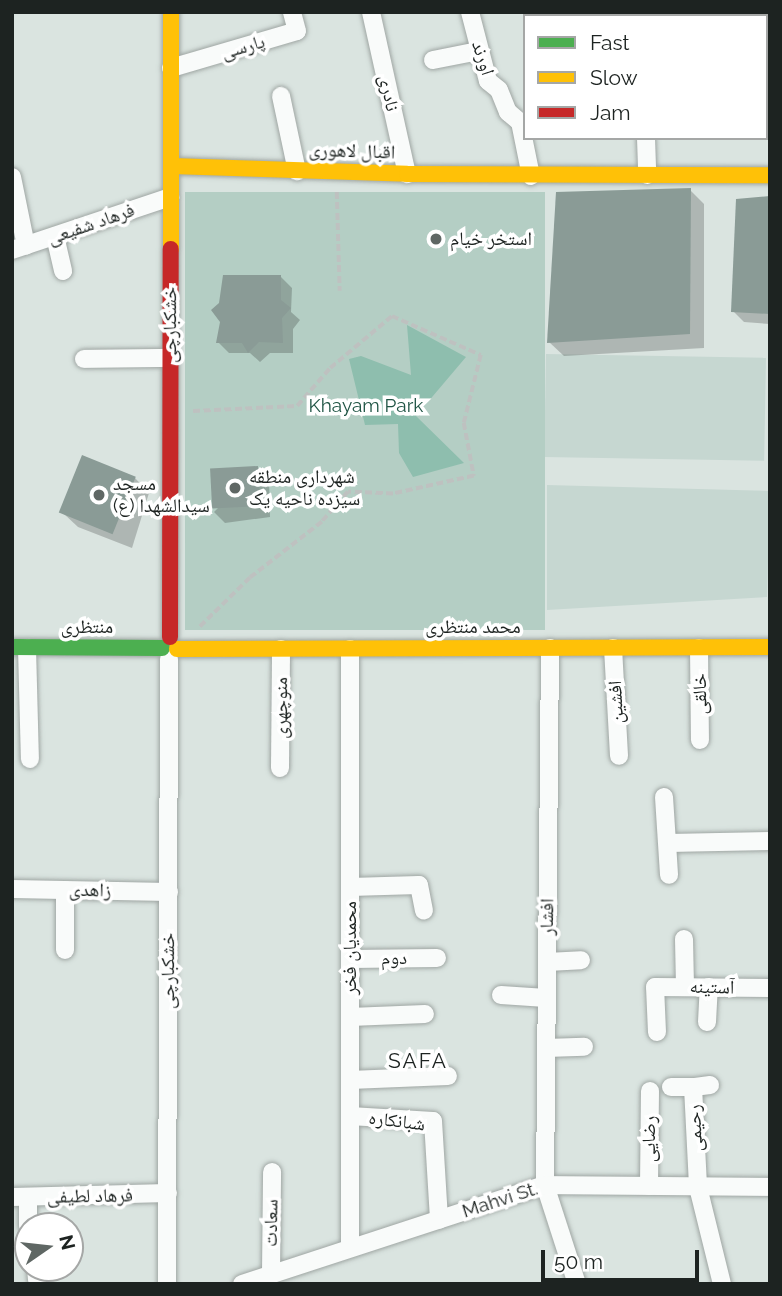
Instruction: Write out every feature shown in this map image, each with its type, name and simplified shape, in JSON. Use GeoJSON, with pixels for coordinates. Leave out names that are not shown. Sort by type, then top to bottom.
{"type":"FeatureCollection","features":[{"type":"Feature","properties":{"kind":"main road","name":"خشکبارچی"},"geometry":{"type":"LineString","coordinates":[[170,648],[171,12]]}},
{"type":"Feature","properties":{"kind":"main road","name":"اقبال لاهوری"},"geometry":{"type":"LineString","coordinates":[[172,166],[531,176],[770,175]]}},
{"type":"Feature","properties":{"kind":"main road","name":"محمد منتظری"},"geometry":{"type":"LineString","coordinates":[[170,648],[770,647]]}},
{"type":"Feature","properties":{"kind":"main road","name":"منتظری"},"geometry":{"type":"LineString","coordinates":[[20,648],[170,648]]}},
{"type":"Feature","properties":{"kind":"street","name":"پارسی"},"geometry":{"type":"LineString","coordinates":[[171,68],[297,31],[292,12]]}},
{"type":"Feature","properties":{"kind":"street","name":"نادری"},"geometry":{"type":"LineString","coordinates":[[371,12],[407,174]]}},
{"type":"Feature","properties":{"kind":"street","name":"اورند"},"geometry":{"type":"LineString","coordinates":[[470,12],[488,81],[499,90],[508,112],[520,122],[523,137]]}},
{"type":"Feature","properties":{"kind":"street"},"geometry":{"type":"LineString","coordinates":[[433,60],[479,51]]}},
{"type":"Feature","properties":{"kind":"street"},"geometry":{"type":"LineString","coordinates":[[281,96],[297,171]]}},
{"type":"Feature","properties":{"kind":"street","name":"اورند"},"geometry":{"type":"LineString","coordinates":[[524,140],[531,176]]}},
{"type":"Feature","properties":{"kind":"street"},"geometry":{"type":"LineString","coordinates":[[646,140],[647,175]]}},
{"type":"Feature","properties":{"kind":"street"},"geometry":{"type":"LineString","coordinates":[[12,177],[19,248]]}},
{"type":"Feature","properties":{"kind":"street","name":"فرهاد شفیعی"},"geometry":{"type":"LineString","coordinates":[[19,248],[170,197]]}},
{"type":"Feature","properties":{"kind":"street"},"geometry":{"type":"LineString","coordinates":[[55,236],[63,271]]}},
{"type":"Feature","properties":{"kind":"street"},"geometry":{"type":"LineString","coordinates":[[84,359],[170,358]]}},
{"type":"Feature","properties":{"kind":"street"},"geometry":{"type":"LineString","coordinates":[[20,648],[30,759]]}},
{"type":"Feature","properties":{"kind":"street","name":"خشکبارچی"},"geometry":{"type":"LineString","coordinates":[[167,1284],[170,648]]}},
{"type":"Feature","properties":{"kind":"street","name":"افشار"},"geometry":{"type":"LineString","coordinates":[[550,648],[545,1185],[577,1284]]}},
{"type":"Feature","properties":{"kind":"street","name":"افشین"},"geometry":{"type":"LineString","coordinates":[[613,648],[619,756]]}},
{"type":"Feature","properties":{"kind":"street","name":"خالقی"},"geometry":{"type":"LineString","coordinates":[[699,648],[700,740]]}},
{"type":"Feature","properties":{"kind":"street","name":"منوچهری"},"geometry":{"type":"LineString","coordinates":[[281,649],[281,768]]}},
{"type":"Feature","properties":{"kind":"street","name":"محمدیان فخر"},"geometry":{"type":"LineString","coordinates":[[350,649],[350,1248]]}},
{"type":"Feature","properties":{"kind":"street"},"geometry":{"type":"LineString","coordinates":[[664,797],[669,875]]}},
{"type":"Feature","properties":{"kind":"street"},"geometry":{"type":"LineString","coordinates":[[668,843],[770,841]]}},
{"type":"Feature","properties":{"kind":"street"},"geometry":{"type":"LineString","coordinates":[[350,887],[419,886],[424,911]]}},
{"type":"Feature","properties":{"kind":"street","name":"زاهدی"},"geometry":{"type":"LineString","coordinates":[[12,889],[169,891]]}},
{"type":"Feature","properties":{"kind":"street"},"geometry":{"type":"LineString","coordinates":[[65,890],[65,950]]}},
{"type":"Feature","properties":{"kind":"street"},"geometry":{"type":"LineString","coordinates":[[684,939],[685,987]]}},
{"type":"Feature","properties":{"kind":"street","name":"دوم"},"geometry":{"type":"LineString","coordinates":[[350,958],[437,958]]}},
{"type":"Feature","properties":{"kind":"street"},"geometry":{"type":"LineString","coordinates":[[547,962],[581,960]]}},
{"type":"Feature","properties":{"kind":"street","name":"آستینه"},"geometry":{"type":"LineString","coordinates":[[657,1031],[655,987],[770,988]]}},
{"type":"Feature","properties":{"kind":"street"},"geometry":{"type":"LineString","coordinates":[[706,1022],[709,987]]}},
{"type":"Feature","properties":{"kind":"street"},"geometry":{"type":"LineString","coordinates":[[501,995],[547,998]]}},
{"type":"Feature","properties":{"kind":"street"},"geometry":{"type":"LineString","coordinates":[[350,1017],[425,1014]]}},
{"type":"Feature","properties":{"kind":"street"},"geometry":{"type":"LineString","coordinates":[[546,1048],[583,1047]]}},
{"type":"Feature","properties":{"kind":"street"},"geometry":{"type":"LineString","coordinates":[[350,1080],[448,1076]]}},
{"type":"Feature","properties":{"kind":"street","name":"رحیمی"},"geometry":{"type":"LineString","coordinates":[[671,1087],[702,1086],[698,1186],[722,1284]]}},
{"type":"Feature","properties":{"kind":"street","name":"رضایی"},"geometry":{"type":"LineString","coordinates":[[649,1186],[650,1091]]}},
{"type":"Feature","properties":{"kind":"street","name":"شبانکاره"},"geometry":{"type":"LineString","coordinates":[[351,1116],[433,1121],[439,1220]]}},
{"type":"Feature","properties":{"kind":"street","name":"سعادت"},"geometry":{"type":"LineString","coordinates":[[271,1274],[272,1172]]}},
{"type":"Feature","properties":{"kind":"street","name":"Mahvi St."},"geometry":{"type":"LineString","coordinates":[[242,1284],[545,1185],[770,1187]]}},
{"type":"Feature","properties":{"kind":"street","name":"فرهاد لطیفی"},"geometry":{"type":"LineString","coordinates":[[20,1197],[168,1193]]}},
{"type":"Feature","properties":{"kind":"path"},"geometry":{"type":"LineString","coordinates":[[337,172],[340,291]]}},
{"type":"Feature","properties":{"kind":"path"},"geometry":{"type":"LineString","coordinates":[[170,412],[298,406],[330,368],[392,316],[481,355],[464,423],[474,476],[393,494],[348,492],[322,522],[250,578],[170,648]]}},
{"type":"Feature","properties":{"kind":"shaded area"},"geometry":{"type":"Polygon","coordinates":[[[407,325],[466,357],[416,416],[464,463],[413,477],[399,453],[398,424],[365,425],[349,359],[361,356],[411,375],[407,325]]]}},
{"type":"Feature","properties":{"kind":"shaded area"},"geometry":{"type":"Polygon","coordinates":[[[546,354],[766,358],[764,461],[544,457],[546,354]]]}},
{"type":"Feature","properties":{"kind":"shaded area"},"geometry":{"type":"Polygon","coordinates":[[[547,485],[770,491],[767,597],[547,610],[547,485]]]}},
{"type":"Feature","properties":{"kind":"green space","name":"Khayam Park"},"geometry":{"type":"Polygon","coordinates":[[[185,192],[545,192],[545,630],[185,630],[185,192]]]}},
{"type":"Feature","properties":{"kind":"building"},"geometry":{"type":"Polygon","coordinates":[[[691,188],[690,334],[547,343],[556,192],[691,188]]]}},
{"type":"Feature","properties":{"kind":"building"},"geometry":{"type":"Polygon","coordinates":[[[770,196],[770,314],[731,312],[736,199],[770,196]]]}},
{"type":"Feature","properties":{"kind":"building"},"geometry":{"type":"Polygon","coordinates":[[[223,275],[281,275],[281,300],[291,308],[282,318],[283,343],[259,342],[248,353],[242,343],[216,343],[220,322],[211,310],[219,303],[223,275]]]}},
{"type":"Feature","properties":{"kind":"building","name":"مسجد سیدالشهدا (ع)"},"geometry":{"type":"Polygon","coordinates":[[[82,455],[136,477],[113,534],[59,512],[82,455]]]}},
{"type":"Feature","properties":{"kind":"building","name":"شهرداری منطقه سیزده ناحیه یک"},"geometry":{"type":"Polygon","coordinates":[[[258,466],[260,506],[212,508],[210,469],[258,466]]]}},
{"type":"Feature","properties":{"kind":"traffic: fast"},"geometry":{"type":"LineString","coordinates":[[12,647],[162,648]]}},
{"type":"Feature","properties":{"kind":"traffic: slow"},"geometry":{"type":"LineString","coordinates":[[171,12],[171,249]]}},
{"type":"Feature","properties":{"kind":"traffic: slow"},"geometry":{"type":"LineString","coordinates":[[172,166],[407,174],[770,175]]}},
{"type":"Feature","properties":{"kind":"traffic: slow"},"geometry":{"type":"LineString","coordinates":[[177,649],[770,647]]}},
{"type":"Feature","properties":{"kind":"traffic: jam"},"geometry":{"type":"LineString","coordinates":[[170,637],[171,249]]}},
{"type":"Feature","properties":{"kind":"place","name":"استخر خیام"},"geometry":{"type":"Point","coordinates":[436,239]}},
{"type":"Feature","properties":{"kind":"place","name":"شهرداری منطقه سیزده ناحیه یک"},"geometry":{"type":"Point","coordinates":[235,488]}},
{"type":"Feature","properties":{"kind":"place","name":"مسجد سیدالشهدا (ع)"},"geometry":{"type":"Point","coordinates":[99,495]}},
{"type":"Feature","properties":{"kind":"district","name":"SAFA"},"geometry":{"type":"Point","coordinates":[418,1061]}}]}
